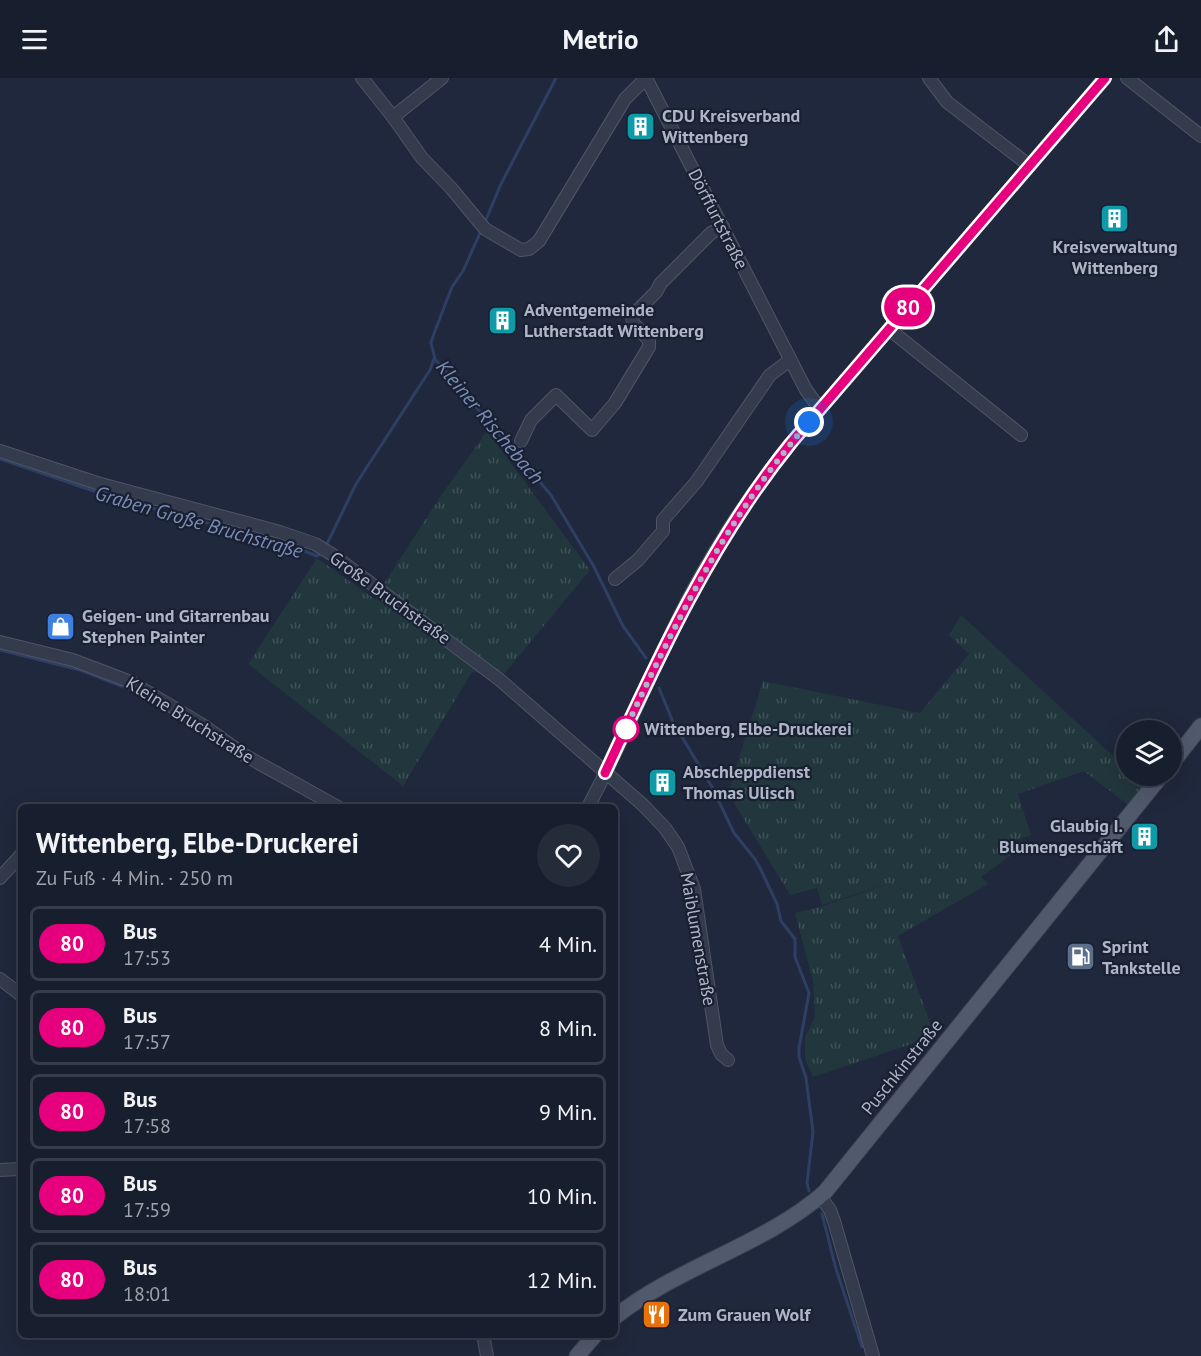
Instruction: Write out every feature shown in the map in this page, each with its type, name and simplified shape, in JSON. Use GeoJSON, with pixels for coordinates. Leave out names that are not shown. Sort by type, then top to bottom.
{"type":"FeatureCollection","features":[{"type":"Feature","properties":{"kind":"main road"},"geometry":{"type":"LineString","coordinates":[[1182,750],[1201,726]]}},
{"type":"Feature","properties":{"kind":"main road","name":"Puschkinstraße"},"geometry":{"type":"LineString","coordinates":[[618,1312],[744,1243],[816,1200],[843,1171],[1153,786]]}},
{"type":"Feature","properties":{"kind":"main road"},"geometry":{"type":"LineString","coordinates":[[576,1356],[592,1338]]}},
{"type":"Feature","properties":{"kind":"street"},"geometry":{"type":"LineString","coordinates":[[362,78],[422,158],[452,188],[481,225],[514,248],[521,250],[529,249],[539,242],[625,99],[646,78]]}},
{"type":"Feature","properties":{"kind":"street"},"geometry":{"type":"LineString","coordinates":[[393,117],[442,78]]}},
{"type":"Feature","properties":{"kind":"street","name":"Dörffurtstraße"},"geometry":{"type":"LineString","coordinates":[[646,78],[790,360],[806,390],[820,409]]}},
{"type":"Feature","properties":{"kind":"street"},"geometry":{"type":"LineString","coordinates":[[929,78],[947,102],[1030,166]]}},
{"type":"Feature","properties":{"kind":"street"},"geometry":{"type":"LineString","coordinates":[[590,804],[703,573],[766,475],[1105,78]]}},
{"type":"Feature","properties":{"kind":"street"},"geometry":{"type":"LineString","coordinates":[[1127,78],[1201,136]]}},
{"type":"Feature","properties":{"kind":"street"},"geometry":{"type":"LineString","coordinates":[[521,441],[531,420],[556,396],[592,430],[615,403],[649,346],[649,340],[633,322],[632,316],[711,233],[723,227]]}},
{"type":"Feature","properties":{"kind":"street"},"geometry":{"type":"LineString","coordinates":[[889,329],[1021,435]]}},
{"type":"Feature","properties":{"kind":"street"},"geometry":{"type":"LineString","coordinates":[[615,579],[638,560],[663,531],[663,520],[697,481],[770,375],[790,360]]}},
{"type":"Feature","properties":{"kind":"street","name":"Große Bruchstraße"},"geometry":{"type":"LineString","coordinates":[[0,451],[97,483],[280,532],[324,550],[500,680],[605,773]]}},
{"type":"Feature","properties":{"kind":"street","name":"Kleine Bruchstraße"},"geometry":{"type":"LineString","coordinates":[[0,642],[73,660],[131,682],[204,726],[246,756],[333,804]]}},
{"type":"Feature","properties":{"kind":"street","name":"Maiblumenstraße"},"geometry":{"type":"LineString","coordinates":[[605,773],[657,818],[672,837],[684,860],[694,889],[717,1046],[728,1060]]}},
{"type":"Feature","properties":{"kind":"street"},"geometry":{"type":"LineString","coordinates":[[0,878],[18,858]]}},
{"type":"Feature","properties":{"kind":"street"},"geometry":{"type":"LineString","coordinates":[[0,980],[18,993]]}},
{"type":"Feature","properties":{"kind":"street"},"geometry":{"type":"LineString","coordinates":[[0,1170],[18,1169]]}},
{"type":"Feature","properties":{"kind":"street"},"geometry":{"type":"LineString","coordinates":[[816,1200],[830,1210],[873,1356]]}},
{"type":"Feature","properties":{"kind":"street"},"geometry":{"type":"LineString","coordinates":[[484,1338],[487,1356]]}},
{"type":"Feature","properties":{"kind":"green space"},"geometry":{"type":"Polygon","coordinates":[[[487,431],[590,570],[504,674],[472,672],[403,786],[248,664],[317,558],[376,600],[383,585],[440,497],[487,431]]]}},
{"type":"Feature","properties":{"kind":"green space"},"geometry":{"type":"Polygon","coordinates":[[[961,615],[1116,759],[1116,786],[1143,786],[1128,805],[1084,771],[1018,794],[1031,835],[1014,841],[1021,848],[981,877],[988,884],[898,936],[935,1036],[813,1077],[805,1059],[805,1037],[815,1017],[813,981],[795,913],[820,907],[908,877],[822,905],[817,888],[790,895],[728,793],[763,681],[920,713],[969,654],[949,635],[961,615]]]}},
{"type":"Feature","properties":{"kind":"waterway","name":"Kleiner Rischebach"},"geometry":{"type":"LineString","coordinates":[[485,222],[501,184],[556,78]]}},
{"type":"Feature","properties":{"kind":"waterway","name":"Kleiner Rischebach"},"geometry":{"type":"LineString","coordinates":[[481,231],[463,271],[452,287],[433,336],[431,343],[435,359],[551,495],[593,565],[623,626],[646,658]]}},
{"type":"Feature","properties":{"kind":"waterway","name":"Graben Große Bruchstraße"},"geometry":{"type":"LineString","coordinates":[[325,548],[356,484],[430,370],[434,359]]}},
{"type":"Feature","properties":{"kind":"waterway","name":"Graben Große Bruchstraße"},"geometry":{"type":"LineString","coordinates":[[0,459],[114,498],[286,544],[317,556],[321,553]]}},
{"type":"Feature","properties":{"kind":"waterway"},"geometry":{"type":"LineString","coordinates":[[0,650],[80,670],[134,691]]}},
{"type":"Feature","properties":{"kind":"waterway","name":"Kleiner Rischebach"},"geometry":{"type":"LineString","coordinates":[[659,688],[673,722],[712,787],[734,833],[755,859],[777,904],[781,921],[795,939],[795,957],[809,993],[799,1048],[799,1057],[806,1078],[813,1132],[807,1183],[809,1191]]}},
{"type":"Feature","properties":{"kind":"waterway","name":"Kleiner Rischebach"},"geometry":{"type":"LineString","coordinates":[[822,1214],[836,1269],[862,1347]]}},
{"type":"Feature","properties":{"kind":"bus line","name":"80"},"geometry":{"type":"LineString","coordinates":[[605,773],[691,594],[766,475],[1105,78]]}},
{"type":"Feature","properties":{"kind":"place","name":"CDU Kreisverband Wittenberg"},"geometry":{"type":"Point","coordinates":[641,126]}},
{"type":"Feature","properties":{"kind":"place","name":"Kreisverwaltung Wittenberg"},"geometry":{"type":"Point","coordinates":[1115,218]}},
{"type":"Feature","properties":{"kind":"place","name":"Adventgemeinde Lutherstadt Wittenberg"},"geometry":{"type":"Point","coordinates":[503,320]}},
{"type":"Feature","properties":{"kind":"place","name":"Geigen- und Gitarrenbau Stephen Painter"},"geometry":{"type":"Point","coordinates":[61,626]}},
{"type":"Feature","properties":{"kind":"place","name":"Wittenberg, Elbe-Druckerei"},"geometry":{"type":"Point","coordinates":[626,729]}},
{"type":"Feature","properties":{"kind":"place","name":"Abschleppdienst Thomas Ulisch"},"geometry":{"type":"Point","coordinates":[662,782]}},
{"type":"Feature","properties":{"kind":"place","name":"Glaubig I. Blumengeschäft"},"geometry":{"type":"Point","coordinates":[1144,836]}},
{"type":"Feature","properties":{"kind":"place","name":"Sprint Tankstelle"},"geometry":{"type":"Point","coordinates":[1081,957]}},
{"type":"Feature","properties":{"kind":"place","name":"Zum Grauen Wolf"},"geometry":{"type":"Point","coordinates":[657,1315]}},
{"type":"Feature","properties":{"kind":"route"},"geometry":{"type":"LineString","coordinates":[[626,729],[622,736],[703,573],[766,475],[809,422]]}}]}
